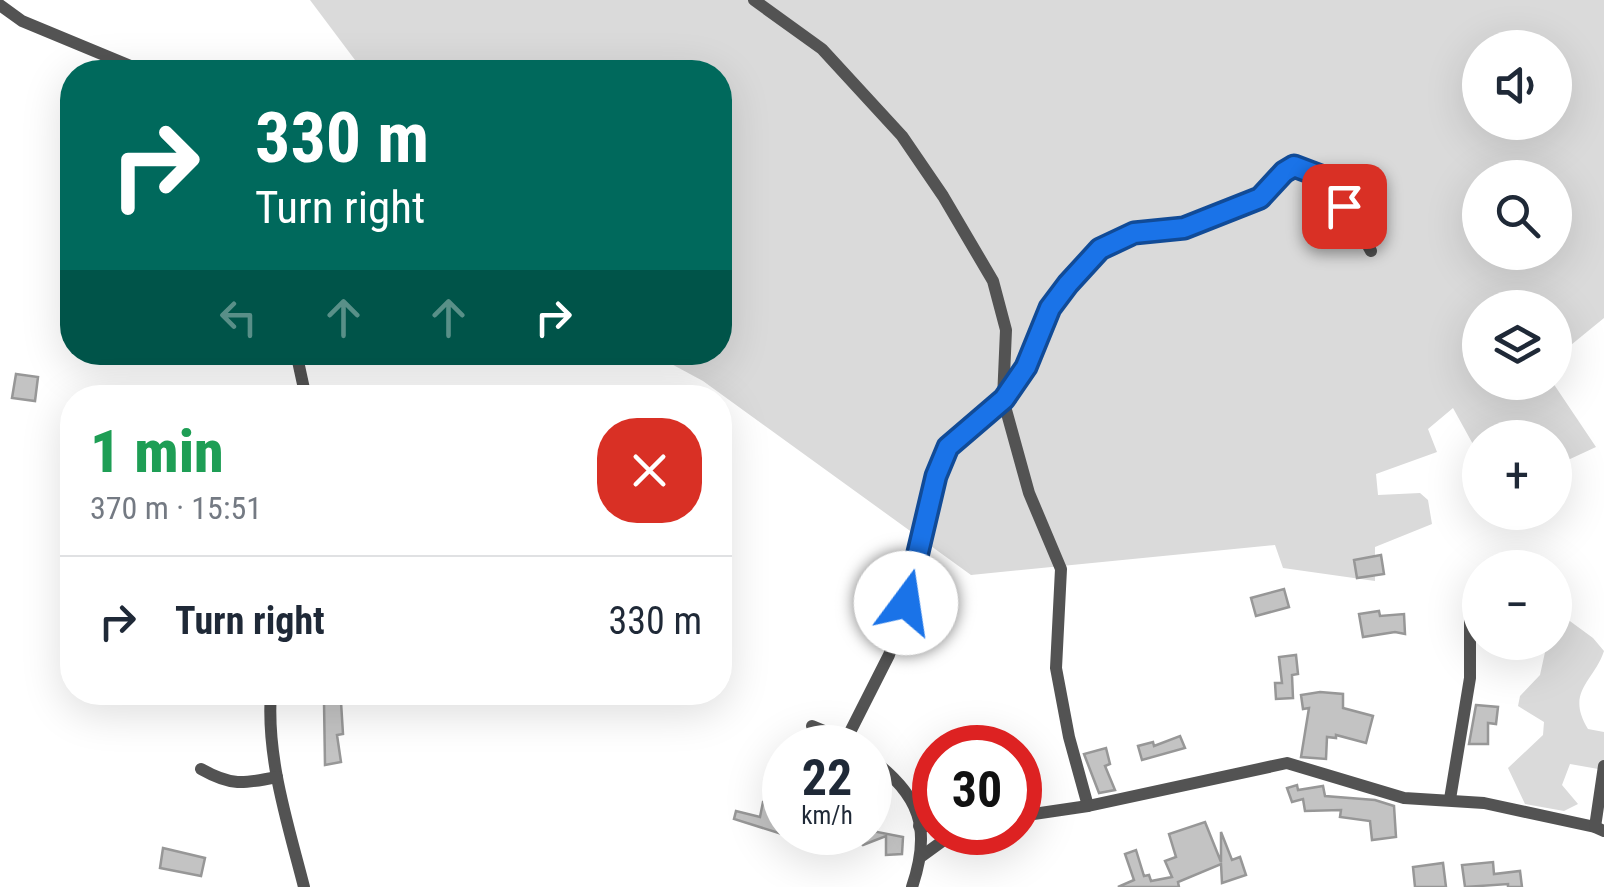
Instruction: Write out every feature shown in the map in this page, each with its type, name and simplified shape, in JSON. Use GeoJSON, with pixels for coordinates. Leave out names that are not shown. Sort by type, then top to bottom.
{"type":"FeatureCollection","features":[{"type":"Feature","properties":{"kind":"street"},"geometry":{"type":"LineString","coordinates":[[754,0],[838,63],[902,136],[993,281],[1006,330],[1004,399],[1029,493],[1061,568],[1056,668],[1088,806]]}},
{"type":"Feature","properties":{"kind":"street"},"geometry":{"type":"LineString","coordinates":[[0,5],[22,20],[117,60]]}},
{"type":"Feature","properties":{"kind":"street"},"geometry":{"type":"LineString","coordinates":[[859,725],[906,603],[936,476],[948,447],[1004,399],[1026,367],[1050,308],[1100,249],[1134,233],[1184,228],[1260,198],[1294,166],[1331,180],[1371,251]]}},
{"type":"Feature","properties":{"kind":"street"},"geometry":{"type":"LineString","coordinates":[[1450,799],[1470,660]]}},
{"type":"Feature","properties":{"kind":"street"},"geometry":{"type":"LineString","coordinates":[[270,705],[277,777],[304,887]]}},
{"type":"Feature","properties":{"kind":"street"},"geometry":{"type":"LineString","coordinates":[[1042,813],[1286,763],[1404,798],[1484,802],[1600,829],[1604,766]]}},
{"type":"Feature","properties":{"kind":"street"},"geometry":{"type":"LineString","coordinates":[[201,769],[224,782],[247,783],[277,777]]}},
{"type":"Feature","properties":{"kind":"street"},"geometry":{"type":"LineString","coordinates":[[892,774],[912,801]]}},
{"type":"Feature","properties":{"kind":"street"},"geometry":{"type":"LineString","coordinates":[[912,887],[922,856]]}},
{"type":"Feature","properties":{"kind":"shaded area"},"geometry":{"type":"Polygon","coordinates":[[[310,0],[1604,0],[1604,318],[1572,344],[1572,290],[1462,290],[1462,400],[1564,400],[1596,447],[1572,458],[1572,420],[1462,420],[1462,424],[1453,408],[1428,429],[1437,452],[1376,474],[1378,495],[1420,493],[1428,500],[1432,524],[1375,547],[1375,581],[1283,568],[1275,545],[971,575],[732,402],[732,385],[709,385],[673,365],[732,365],[732,60],[355,60],[310,0]]]}},
{"type":"Feature","properties":{"kind":"shaded area"},"geometry":{"type":"Polygon","coordinates":[[[1572,623],[1604,651],[1584,687],[1579,705],[1588,729],[1604,732],[1604,770],[1570,764],[1562,785],[1578,804],[1564,811],[1525,804],[1508,768],[1543,735],[1544,722],[1518,706],[1520,696],[1540,675],[1543,660],[1572,660],[1572,623]]]}},
{"type":"Feature","properties":{"kind":"building"},"geometry":{"type":"Polygon","coordinates":[[[16,374],[38,377],[35,401],[12,398],[16,374]]]}},
{"type":"Feature","properties":{"kind":"building"},"geometry":{"type":"Polygon","coordinates":[[[1381,555],[1384,574],[1357,578],[1354,560],[1381,555]]]}},
{"type":"Feature","properties":{"kind":"building"},"geometry":{"type":"Polygon","coordinates":[[[1284,589],[1289,607],[1256,616],[1251,598],[1284,589]]]}},
{"type":"Feature","properties":{"kind":"building"},"geometry":{"type":"Polygon","coordinates":[[[1379,611],[1380,616],[1404,614],[1405,634],[1363,637],[1359,614],[1379,611]]]}},
{"type":"Feature","properties":{"kind":"building"},"geometry":{"type":"Polygon","coordinates":[[[1296,655],[1298,674],[1292,675],[1293,698],[1276,699],[1275,683],[1282,683],[1279,657],[1296,655]]]}},
{"type":"Feature","properties":{"kind":"building"},"geometry":{"type":"Polygon","coordinates":[[[1343,694],[1343,708],[1373,716],[1366,743],[1336,735],[1327,737],[1326,759],[1301,757],[1309,708],[1303,709],[1301,695],[1343,694]]]}},
{"type":"Feature","properties":{"kind":"building"},"geometry":{"type":"Polygon","coordinates":[[[324,705],[341,705],[343,734],[337,735],[341,762],[325,765],[324,705]]]}},
{"type":"Feature","properties":{"kind":"building"},"geometry":{"type":"Polygon","coordinates":[[[1476,705],[1498,707],[1496,724],[1488,723],[1488,744],[1469,744],[1476,705]]]}},
{"type":"Feature","properties":{"kind":"building"},"geometry":{"type":"Polygon","coordinates":[[[1180,736],[1185,748],[1142,760],[1138,746],[1153,742],[1154,746],[1180,736]]]}},
{"type":"Feature","properties":{"kind":"building"},"geometry":{"type":"Polygon","coordinates":[[[1106,748],[1110,764],[1105,766],[1115,790],[1099,793],[1084,754],[1106,748]]]}},
{"type":"Feature","properties":{"kind":"building"},"geometry":{"type":"Polygon","coordinates":[[[1297,785],[1298,790],[1323,786],[1325,796],[1375,800],[1394,806],[1396,837],[1372,840],[1370,821],[1340,817],[1341,810],[1305,811],[1303,799],[1292,802],[1287,788],[1297,785]]]}},
{"type":"Feature","properties":{"kind":"building"},"geometry":{"type":"Polygon","coordinates":[[[762,807],[762,828],[734,819],[736,811],[760,817],[762,807]]]}},
{"type":"Feature","properties":{"kind":"building"},"geometry":{"type":"Polygon","coordinates":[[[1205,822],[1221,862],[1221,832],[1232,860],[1240,857],[1246,875],[1222,883],[1221,864],[1178,882],[1179,887],[1118,887],[1134,880],[1125,854],[1136,850],[1144,876],[1149,875],[1151,881],[1172,877],[1165,861],[1176,857],[1169,834],[1205,822]]]}},
{"type":"Feature","properties":{"kind":"building"},"geometry":{"type":"Polygon","coordinates":[[[892,835],[903,837],[902,854],[892,855],[892,835]]]}},
{"type":"Feature","properties":{"kind":"building"},"geometry":{"type":"Polygon","coordinates":[[[163,848],[205,858],[201,876],[160,868],[163,848]]]}},
{"type":"Feature","properties":{"kind":"building"},"geometry":{"type":"Polygon","coordinates":[[[1493,862],[1494,874],[1520,871],[1522,887],[1465,887],[1462,865],[1493,862]]]}},
{"type":"Feature","properties":{"kind":"building"},"geometry":{"type":"Polygon","coordinates":[[[1443,863],[1446,887],[1415,887],[1413,867],[1443,863]]]}},
{"type":"Feature","properties":{"kind":"route"},"geometry":{"type":"LineString","coordinates":[[906,603],[936,476],[948,447],[1004,399],[1026,367],[1050,308],[1100,249],[1134,233],[1184,228],[1260,198],[1294,166],[1331,180],[1344,206]]}}]}
